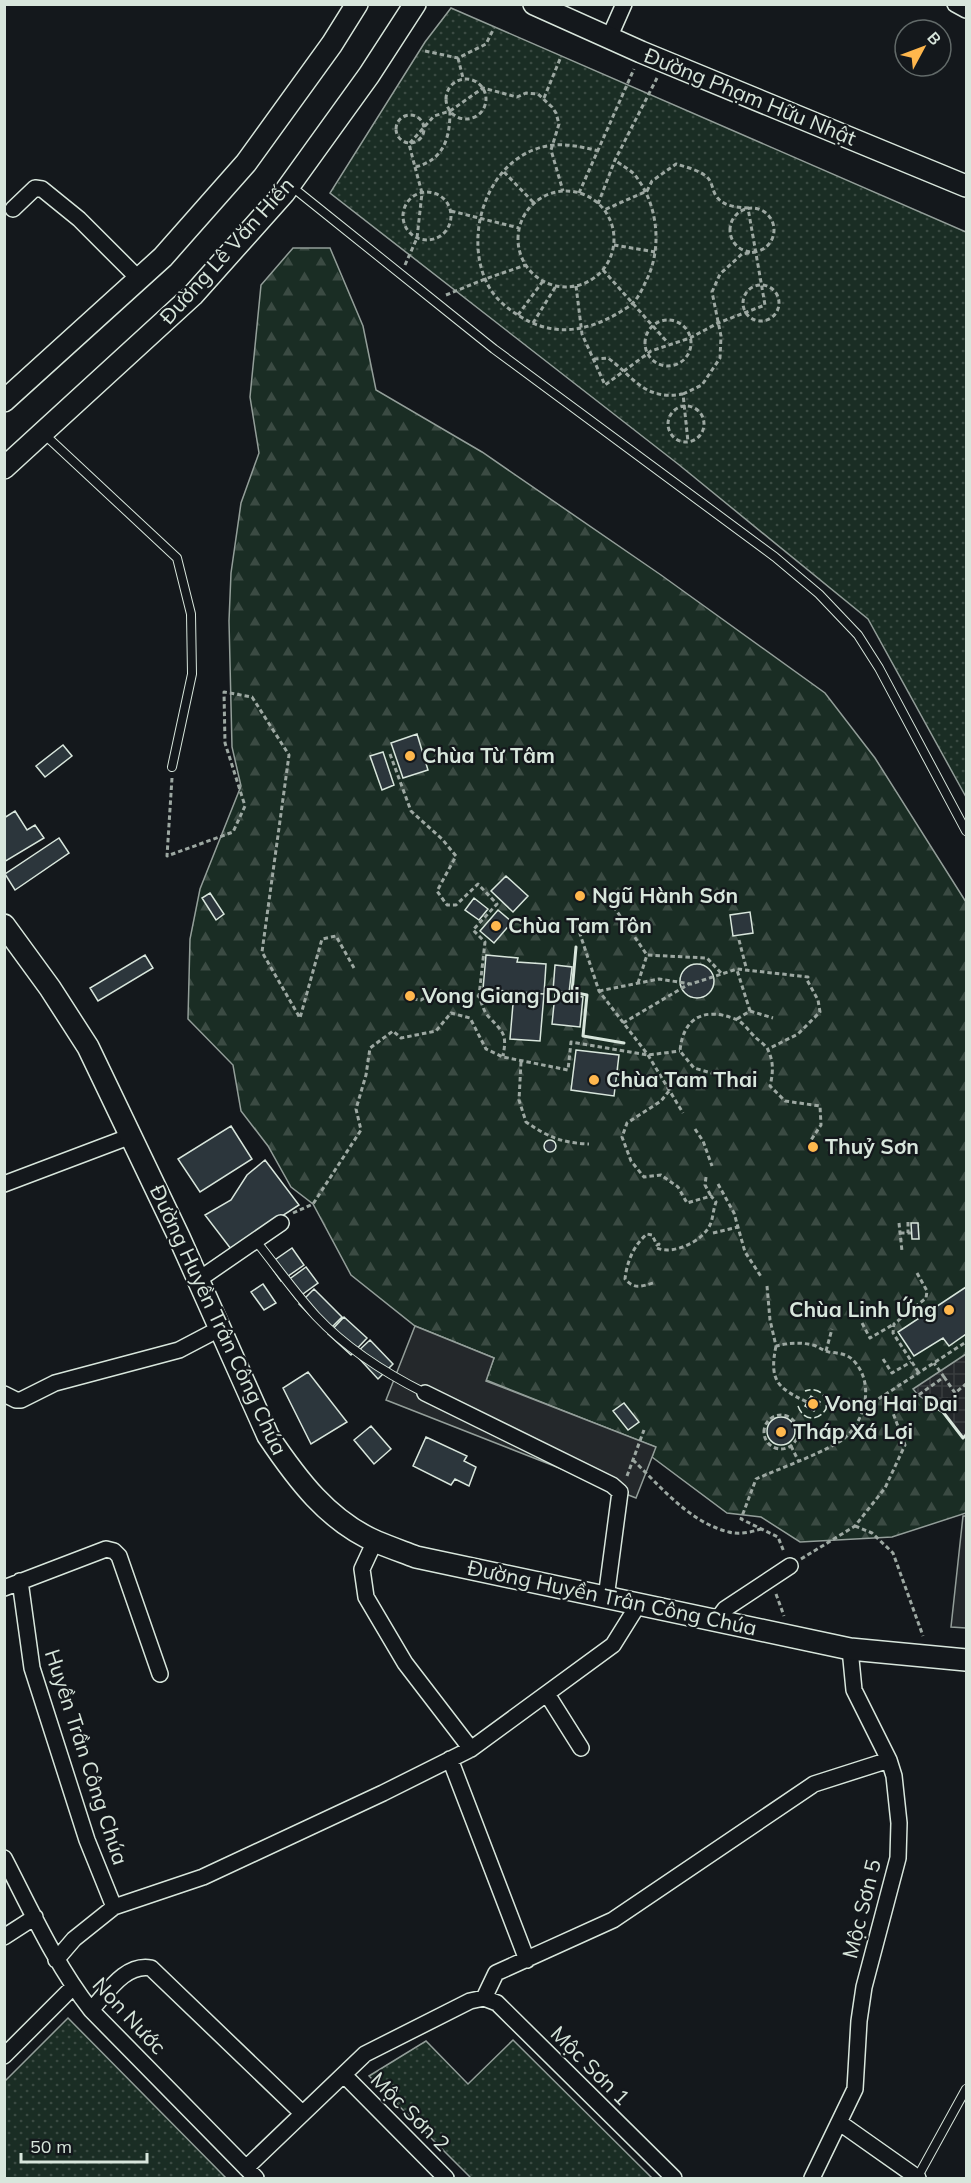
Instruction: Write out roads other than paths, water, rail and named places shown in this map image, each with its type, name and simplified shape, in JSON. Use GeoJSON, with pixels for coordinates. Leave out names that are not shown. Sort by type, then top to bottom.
{"type":"FeatureCollection","features":[{"type":"Feature","properties":{"kind":"street","name":"Đường Lê Văn Hiến"},"geometry":{"type":"LineString","coordinates":[[4,402],[163,257],[246,163],[332,44],[357,4]]}},
{"type":"Feature","properties":{"kind":"street","name":"Đường Lê Văn Hiến"},"geometry":{"type":"LineString","coordinates":[[4,468],[193,295],[290,185],[369,75],[415,4]]}},
{"type":"Feature","properties":{"kind":"street","name":"Đường Phạm Hữu Nhật"},"geometry":{"type":"LineString","coordinates":[[534,4],[641,52],[966,186]]}},
{"type":"Feature","properties":{"kind":"street"},"geometry":{"type":"LineString","coordinates":[[609,38],[624,4]]}},
{"type":"Feature","properties":{"kind":"street"},"geometry":{"type":"LineString","coordinates":[[955,4],[966,10]]}},
{"type":"Feature","properties":{"kind":"street"},"geometry":{"type":"LineString","coordinates":[[13,209],[35,188],[42,189],[79,219],[139,279]]}},
{"type":"Feature","properties":{"kind":"street","name":"Đường Huyền Trân Công Chúa"},"geometry":{"type":"LineString","coordinates":[[4,925],[50,988],[88,1047],[198,1280],[268,1436],[288,1466],[325,1509],[375,1541],[416,1557],[850,1649],[966,1660]]}},
{"type":"Feature","properties":{"kind":"street"},"geometry":{"type":"LineString","coordinates":[[4,1184],[131,1136]]}},
{"type":"Feature","properties":{"kind":"street"},"geometry":{"type":"LineString","coordinates":[[198,1280],[280,1223]]}},
{"type":"Feature","properties":{"kind":"street"},"geometry":{"type":"LineString","coordinates":[[4,1394],[21,1400],[55,1383],[178,1350],[219,1329]]}},
{"type":"Feature","properties":{"kind":"street"},"geometry":{"type":"LineString","coordinates":[[425,1393],[612,1485],[621,1492],[606,1598]]}},
{"type":"Feature","properties":{"kind":"street"},"geometry":{"type":"LineString","coordinates":[[375,1541],[362,1569],[366,1597],[405,1663],[471,1749]]}},
{"type":"Feature","properties":{"kind":"street"},"geometry":{"type":"LineString","coordinates":[[4,1588],[106,1549],[114,1551],[119,1556],[160,1674]]}},
{"type":"Feature","properties":{"kind":"street"},"geometry":{"type":"LineString","coordinates":[[716,1621],[725,1609],[790,1566]]}},
{"type":"Feature","properties":{"kind":"street","name":"Huyền Trần Công Chúa"},"geometry":{"type":"LineString","coordinates":[[20,1581],[32,1668],[87,1840],[114,1907]]}},
{"type":"Feature","properties":{"kind":"street"},"geometry":{"type":"LineString","coordinates":[[56,1960],[74,1939],[114,1907],[203,1877],[471,1749],[613,1645],[638,1605]]}},
{"type":"Feature","properties":{"kind":"street","name":"Mộc Sơn 5"},"geometry":{"type":"LineString","coordinates":[[812,2178],[855,2089],[859,2021],[864,1987],[898,1858],[897,1794],[889,1760],[854,1690],[850,1649]]}},
{"type":"Feature","properties":{"kind":"street"},"geometry":{"type":"LineString","coordinates":[[547,1694],[581,1748]]}},
{"type":"Feature","properties":{"kind":"street"},"geometry":{"type":"LineString","coordinates":[[450,1760],[527,1960]]}},
{"type":"Feature","properties":{"kind":"street"},"geometry":{"type":"LineString","coordinates":[[251,2173],[302,2113],[365,2054],[477,1999],[496,1973],[614,1920],[814,1784],[889,1760]]}},
{"type":"Feature","properties":{"kind":"street","name":"Non Nước"},"geometry":{"type":"LineString","coordinates":[[4,1858],[56,1960],[73,1988],[91,2010],[251,2173]]}},
{"type":"Feature","properties":{"kind":"street"},"geometry":{"type":"LineString","coordinates":[[4,1937],[35,1917]]}},
{"type":"Feature","properties":{"kind":"street"},"geometry":{"type":"LineString","coordinates":[[91,2010],[126,1973],[138,1968],[151,1968],[302,2113]]}},
{"type":"Feature","properties":{"kind":"street"},"geometry":{"type":"LineString","coordinates":[[4,2056],[73,1988]]}},
{"type":"Feature","properties":{"kind":"street","name":"Mộc Sơn 1"},"geometry":{"type":"LineString","coordinates":[[477,1999],[497,2003],[674,2178]]}},
{"type":"Feature","properties":{"kind":"street","name":"Mộc Sơn 2"},"geometry":{"type":"LineString","coordinates":[[344,2074],[446,2178]]}},
{"type":"Feature","properties":{"kind":"street"},"geometry":{"type":"LineString","coordinates":[[840,2123],[918,2178]]}},
{"type":"Feature","properties":{"kind":"lane"},"geometry":{"type":"LineString","coordinates":[[290,185],[494,349],[775,557],[819,594],[858,635],[879,668],[966,831]]}},
{"type":"Feature","properties":{"kind":"lane"},"geometry":{"type":"LineString","coordinates":[[43,433],[177,558],[191,614],[192,674],[172,767]]}},
{"type":"Feature","properties":{"kind":"lane"},"geometry":{"type":"LineString","coordinates":[[256,1241],[316,1316],[343,1342],[390,1376],[425,1393]]}},
{"type":"Feature","properties":{"kind":"lane"},"geometry":{"type":"LineString","coordinates":[[918,2178],[966,2089]]}},
{"type":"Feature","properties":{"kind":"place","name":"Chùa Từ Tâm"},"geometry":{"type":"Point","coordinates":[410,756]}},
{"type":"Feature","properties":{"kind":"place","name":"Ngũ Hành Sơn"},"geometry":{"type":"Point","coordinates":[580,896]}},
{"type":"Feature","properties":{"kind":"place","name":"Chùa Tam Tôn"},"geometry":{"type":"Point","coordinates":[496,926]}},
{"type":"Feature","properties":{"kind":"place","name":"Vong Giang Dai"},"geometry":{"type":"Point","coordinates":[410,996]}},
{"type":"Feature","properties":{"kind":"place","name":"Chùa Tam Thai"},"geometry":{"type":"Point","coordinates":[594,1080]}},
{"type":"Feature","properties":{"kind":"place","name":"Thuỷ Sơn"},"geometry":{"type":"Point","coordinates":[813,1147]}},
{"type":"Feature","properties":{"kind":"place","name":"Chùa Linh Ứng"},"geometry":{"type":"Point","coordinates":[949,1310]}},
{"type":"Feature","properties":{"kind":"place","name":"Vong Hai Dai"},"geometry":{"type":"Point","coordinates":[813,1404]}},
{"type":"Feature","properties":{"kind":"place","name":"Tháp Xá Lợi"},"geometry":{"type":"Point","coordinates":[781,1432]}}]}
